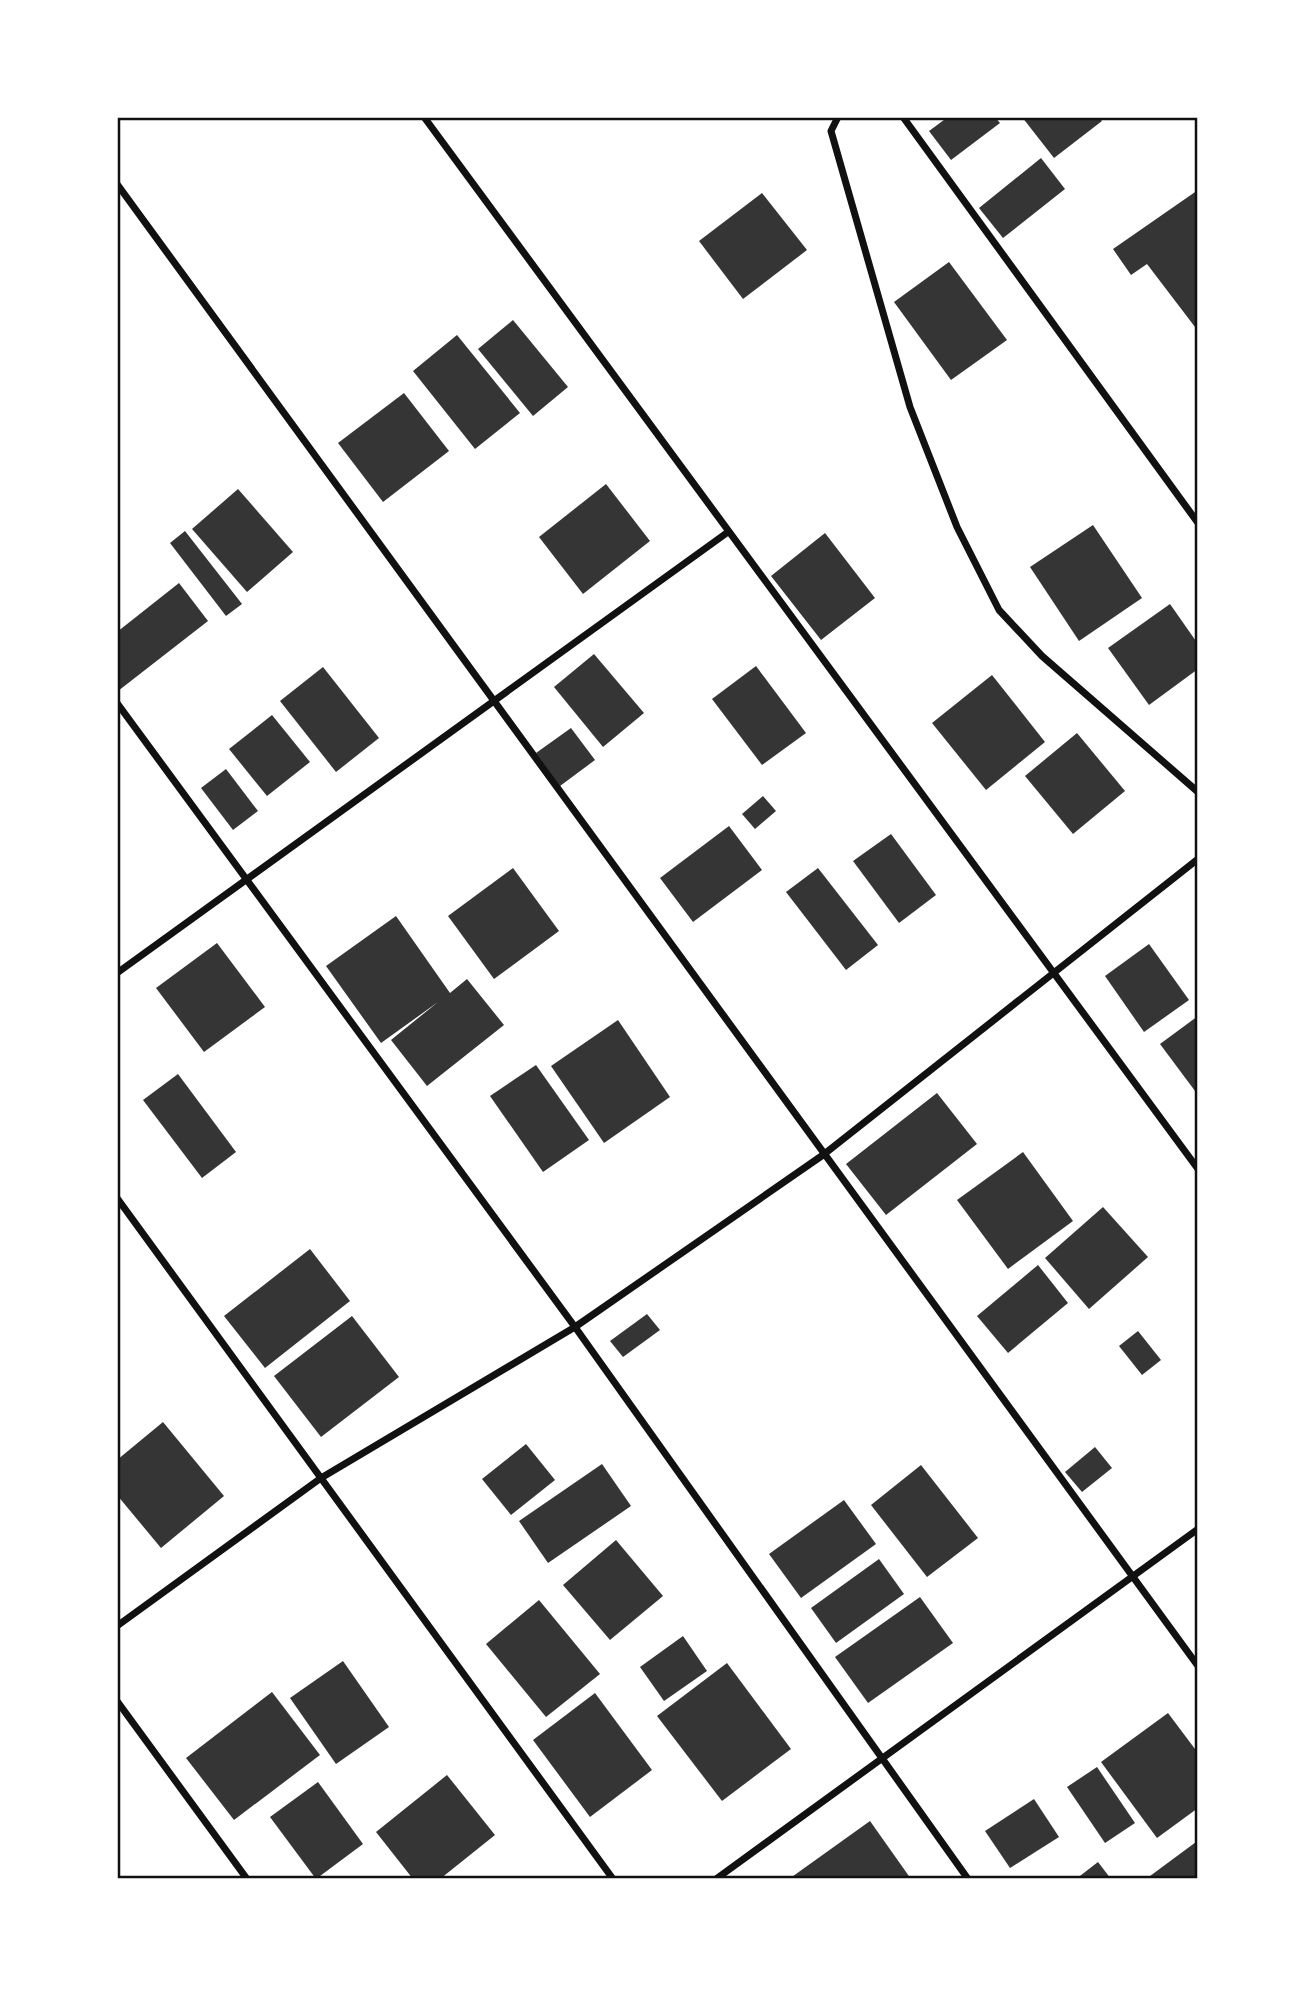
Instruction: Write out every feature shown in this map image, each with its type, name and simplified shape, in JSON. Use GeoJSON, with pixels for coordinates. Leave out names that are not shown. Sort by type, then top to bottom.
{"type":"FeatureCollection","features":[{"type":"Feature","properties":{"kind":"street"},"geometry":{"type":"LineString","coordinates":[[424,117],[1198,1170]]}},
{"type":"Feature","properties":{"kind":"street"},"geometry":{"type":"LineString","coordinates":[[838,117],[831,131],[910,407],[957,527],[999,610],[1042,656],[1198,792]]}},
{"type":"Feature","properties":{"kind":"street"},"geometry":{"type":"LineString","coordinates":[[903,117],[1198,523]]}},
{"type":"Feature","properties":{"kind":"street"},"geometry":{"type":"LineString","coordinates":[[117,184],[1198,1666]]}},
{"type":"Feature","properties":{"kind":"street"},"geometry":{"type":"LineString","coordinates":[[117,973],[727,532]]}},
{"type":"Feature","properties":{"kind":"street"},"geometry":{"type":"LineString","coordinates":[[117,703],[575,1327],[968,1879]]}},
{"type":"Feature","properties":{"kind":"street"},"geometry":{"type":"LineString","coordinates":[[117,1626],[321,1478],[575,1327],[823,1155],[1198,859]]}},
{"type":"Feature","properties":{"kind":"street"},"geometry":{"type":"LineString","coordinates":[[117,1198],[613,1879]]}},
{"type":"Feature","properties":{"kind":"street"},"geometry":{"type":"LineString","coordinates":[[716,1879],[1198,1529]]}},
{"type":"Feature","properties":{"kind":"street"},"geometry":{"type":"LineString","coordinates":[[117,1701],[247,1879]]}},
{"type":"Feature","properties":{"kind":"building"},"geometry":{"type":"Polygon","coordinates":[[[948,117],[995,117],[1000,123],[951,160],[929,131],[948,117]]]}},
{"type":"Feature","properties":{"kind":"building"},"geometry":{"type":"Polygon","coordinates":[[[1022,117],[1099,117],[1102,121],[1054,158],[1022,117]]]}},
{"type":"Feature","properties":{"kind":"building"},"geometry":{"type":"Polygon","coordinates":[[[1041,158],[1065,189],[1003,238],[979,208],[1041,158]]]}},
{"type":"Feature","properties":{"kind":"building"},"geometry":{"type":"Polygon","coordinates":[[[1198,190],[1198,325],[1195,327],[1147,264],[1131,275],[1113,249],[1198,190]]]}},
{"type":"Feature","properties":{"kind":"building"},"geometry":{"type":"Polygon","coordinates":[[[762,193],[807,250],[743,299],[699,241],[762,193]]]}},
{"type":"Feature","properties":{"kind":"building"},"geometry":{"type":"Polygon","coordinates":[[[949,262],[1007,340],[951,380],[894,302],[949,262]]]}},
{"type":"Feature","properties":{"kind":"building"},"geometry":{"type":"Polygon","coordinates":[[[513,320],[568,387],[533,416],[478,349],[513,320]]]}},
{"type":"Feature","properties":{"kind":"building"},"geometry":{"type":"Polygon","coordinates":[[[457,335],[520,413],[475,449],[413,371],[457,335]]]}},
{"type":"Feature","properties":{"kind":"building"},"geometry":{"type":"Polygon","coordinates":[[[404,393],[449,451],[383,502],[338,443],[404,393]]]}},
{"type":"Feature","properties":{"kind":"building"},"geometry":{"type":"Polygon","coordinates":[[[606,484],[650,541],[583,594],[539,537],[606,484]]]}},
{"type":"Feature","properties":{"kind":"building"},"geometry":{"type":"Polygon","coordinates":[[[238,489],[293,552],[247,592],[192,529],[238,489]]]}},
{"type":"Feature","properties":{"kind":"building"},"geometry":{"type":"Polygon","coordinates":[[[1093,525],[1142,598],[1079,641],[1030,567],[1093,525]]]}},
{"type":"Feature","properties":{"kind":"building"},"geometry":{"type":"Polygon","coordinates":[[[185,531],[242,604],[226,616],[170,543],[185,531]]]}},
{"type":"Feature","properties":{"kind":"building"},"geometry":{"type":"Polygon","coordinates":[[[825,533],[875,598],[821,640],[771,576],[825,533]]]}},
{"type":"Feature","properties":{"kind":"building"},"geometry":{"type":"Polygon","coordinates":[[[179,583],[208,621],[118,691],[117,632],[179,583]]]}},
{"type":"Feature","properties":{"kind":"building"},"geometry":{"type":"Polygon","coordinates":[[[1170,604],[1198,644],[1198,669],[1149,705],[1108,648],[1170,604]]]}},
{"type":"Feature","properties":{"kind":"building"},"geometry":{"type":"Polygon","coordinates":[[[594,654],[644,713],[603,747],[554,687],[594,654]]]}},
{"type":"Feature","properties":{"kind":"building"},"geometry":{"type":"Polygon","coordinates":[[[756,666],[806,733],[762,765],[712,699],[756,666]]]}},
{"type":"Feature","properties":{"kind":"building"},"geometry":{"type":"Polygon","coordinates":[[[323,667],[379,738],[336,772],[280,701],[323,667]]]}},
{"type":"Feature","properties":{"kind":"building"},"geometry":{"type":"Polygon","coordinates":[[[992,675],[1045,742],[986,790],[932,723],[992,675]]]}},
{"type":"Feature","properties":{"kind":"building"},"geometry":{"type":"Polygon","coordinates":[[[272,715],[310,762],[267,796],[229,749],[272,715]]]}},
{"type":"Feature","properties":{"kind":"building"},"geometry":{"type":"Polygon","coordinates":[[[571,728],[595,760],[560,786],[536,753],[571,728]]]}},
{"type":"Feature","properties":{"kind":"building"},"geometry":{"type":"Polygon","coordinates":[[[1077,733],[1125,791],[1073,834],[1025,776],[1077,733]]]}},
{"type":"Feature","properties":{"kind":"building"},"geometry":{"type":"Polygon","coordinates":[[[226,769],[258,811],[233,830],[201,788],[226,769]]]}},
{"type":"Feature","properties":{"kind":"building"},"geometry":{"type":"Polygon","coordinates":[[[763,796],[776,811],[755,829],[742,814],[763,796]]]}},
{"type":"Feature","properties":{"kind":"building"},"geometry":{"type":"Polygon","coordinates":[[[729,826],[762,870],[693,922],[660,878],[729,826]]]}},
{"type":"Feature","properties":{"kind":"building"},"geometry":{"type":"Polygon","coordinates":[[[891,834],[936,895],[899,923],[853,861],[891,834]]]}},
{"type":"Feature","properties":{"kind":"building"},"geometry":{"type":"Polygon","coordinates":[[[513,868],[559,931],[494,979],[448,916],[513,868]]]}},
{"type":"Feature","properties":{"kind":"building"},"geometry":{"type":"Polygon","coordinates":[[[818,868],[878,945],[846,970],[786,892],[818,868]]]}},
{"type":"Feature","properties":{"kind":"building"},"geometry":{"type":"Polygon","coordinates":[[[396,916],[450,993],[467,979],[504,1025],[427,1086],[391,1040],[438,1002],[381,1043],[326,966],[396,916]]]}},
{"type":"Feature","properties":{"kind":"building"},"geometry":{"type":"Polygon","coordinates":[[[217,943],[265,1007],[204,1052],[156,988],[217,943]]]}},
{"type":"Feature","properties":{"kind":"building"},"geometry":{"type":"Polygon","coordinates":[[[1149,944],[1189,1000],[1144,1032],[1105,976],[1149,944]]]}},
{"type":"Feature","properties":{"kind":"building"},"geometry":{"type":"Polygon","coordinates":[[[1198,1016],[1198,1095],[1160,1044],[1198,1016]]]}},
{"type":"Feature","properties":{"kind":"building"},"geometry":{"type":"Polygon","coordinates":[[[618,1020],[670,1097],[604,1143],[551,1066],[618,1020]]]}},
{"type":"Feature","properties":{"kind":"building"},"geometry":{"type":"Polygon","coordinates":[[[536,1065],[589,1140],[543,1172],[490,1096],[536,1065]]]}},
{"type":"Feature","properties":{"kind":"building"},"geometry":{"type":"Polygon","coordinates":[[[178,1074],[236,1152],[202,1178],[143,1100],[178,1074]]]}},
{"type":"Feature","properties":{"kind":"building"},"geometry":{"type":"Polygon","coordinates":[[[937,1093],[977,1144],[886,1215],[846,1164],[937,1093]]]}},
{"type":"Feature","properties":{"kind":"building"},"geometry":{"type":"Polygon","coordinates":[[[1023,1152],[1073,1221],[1008,1269],[957,1200],[1023,1152]]]}},
{"type":"Feature","properties":{"kind":"building"},"geometry":{"type":"Polygon","coordinates":[[[1103,1207],[1148,1257],[1089,1309],[1045,1258],[1103,1207]]]}},
{"type":"Feature","properties":{"kind":"building"},"geometry":{"type":"Polygon","coordinates":[[[310,1249],[350,1301],[265,1368],[224,1316],[310,1249]]]}},
{"type":"Feature","properties":{"kind":"building"},"geometry":{"type":"Polygon","coordinates":[[[1038,1265],[1068,1303],[1008,1353],[977,1316],[1038,1265]]]}},
{"type":"Feature","properties":{"kind":"building"},"geometry":{"type":"Polygon","coordinates":[[[647,1314],[660,1330],[623,1357],[610,1341],[647,1314]]]}},
{"type":"Feature","properties":{"kind":"building"},"geometry":{"type":"Polygon","coordinates":[[[352,1316],[399,1377],[321,1437],[274,1376],[352,1316]]]}},
{"type":"Feature","properties":{"kind":"building"},"geometry":{"type":"Polygon","coordinates":[[[1138,1331],[1161,1360],[1142,1375],[1119,1346],[1138,1331]]]}},
{"type":"Feature","properties":{"kind":"building"},"geometry":{"type":"Polygon","coordinates":[[[163,1422],[224,1496],[161,1548],[117,1495],[117,1460],[163,1422]]]}},
{"type":"Feature","properties":{"kind":"building"},"geometry":{"type":"Polygon","coordinates":[[[526,1444],[555,1480],[511,1515],[482,1479],[526,1444]]]}},
{"type":"Feature","properties":{"kind":"building"},"geometry":{"type":"Polygon","coordinates":[[[1095,1447],[1112,1468],[1082,1492],[1065,1472],[1095,1447]]]}},
{"type":"Feature","properties":{"kind":"building"},"geometry":{"type":"Polygon","coordinates":[[[602,1464],[631,1506],[548,1563],[519,1521],[602,1464]]]}},
{"type":"Feature","properties":{"kind":"building"},"geometry":{"type":"Polygon","coordinates":[[[921,1465],[978,1538],[927,1577],[871,1505],[921,1465]]]}},
{"type":"Feature","properties":{"kind":"building"},"geometry":{"type":"Polygon","coordinates":[[[844,1500],[876,1544],[801,1598],[769,1554],[844,1500]]]}},
{"type":"Feature","properties":{"kind":"building"},"geometry":{"type":"Polygon","coordinates":[[[616,1540],[663,1596],[610,1640],[563,1585],[616,1540]]]}},
{"type":"Feature","properties":{"kind":"building"},"geometry":{"type":"Polygon","coordinates":[[[879,1559],[904,1594],[836,1643],[811,1608],[879,1559]]]}},
{"type":"Feature","properties":{"kind":"building"},"geometry":{"type":"Polygon","coordinates":[[[920,1597],[953,1643],[868,1703],[835,1657],[920,1597]]]}},
{"type":"Feature","properties":{"kind":"building"},"geometry":{"type":"Polygon","coordinates":[[[539,1600],[600,1674],[546,1717],[486,1644],[539,1600]]]}},
{"type":"Feature","properties":{"kind":"building"},"geometry":{"type":"Polygon","coordinates":[[[683,1636],[707,1671],[664,1701],[640,1667],[683,1636]]]}},
{"type":"Feature","properties":{"kind":"building"},"geometry":{"type":"Polygon","coordinates":[[[343,1661],[389,1727],[336,1764],[290,1698],[343,1661]]]}},
{"type":"Feature","properties":{"kind":"building"},"geometry":{"type":"Polygon","coordinates":[[[727,1663],[791,1749],[722,1801],[657,1716],[727,1663]]]}},
{"type":"Feature","properties":{"kind":"building"},"geometry":{"type":"Polygon","coordinates":[[[272,1692],[320,1755],[234,1820],[186,1758],[272,1692]]]}},
{"type":"Feature","properties":{"kind":"building"},"geometry":{"type":"Polygon","coordinates":[[[595,1693],[652,1770],[590,1817],[533,1740],[595,1693]]]}},
{"type":"Feature","properties":{"kind":"building"},"geometry":{"type":"Polygon","coordinates":[[[1168,1713],[1198,1753],[1198,1808],[1157,1838],[1101,1762],[1168,1713]]]}},
{"type":"Feature","properties":{"kind":"building"},"geometry":{"type":"Polygon","coordinates":[[[1097,1767],[1135,1823],[1105,1843],[1067,1787],[1097,1767]]]}},
{"type":"Feature","properties":{"kind":"building"},"geometry":{"type":"Polygon","coordinates":[[[447,1775],[495,1835],[440,1879],[413,1879],[376,1832],[447,1775]]]}},
{"type":"Feature","properties":{"kind":"building"},"geometry":{"type":"Polygon","coordinates":[[[318,1782],[363,1844],[316,1879],[270,1817],[318,1782]]]}},
{"type":"Feature","properties":{"kind":"building"},"geometry":{"type":"Polygon","coordinates":[[[1034,1799],[1059,1837],[1010,1868],[985,1831],[1034,1799]]]}},
{"type":"Feature","properties":{"kind":"building"},"geometry":{"type":"Polygon","coordinates":[[[870,1821],[911,1879],[789,1879],[870,1821]]]}},
{"type":"Feature","properties":{"kind":"building"},"geometry":{"type":"Polygon","coordinates":[[[1196,1842],[1198,1879],[1146,1879],[1196,1842]]]}},
{"type":"Feature","properties":{"kind":"building"},"geometry":{"type":"Polygon","coordinates":[[[1098,1862],[1111,1879],[1076,1879],[1098,1862]]]}}]}
